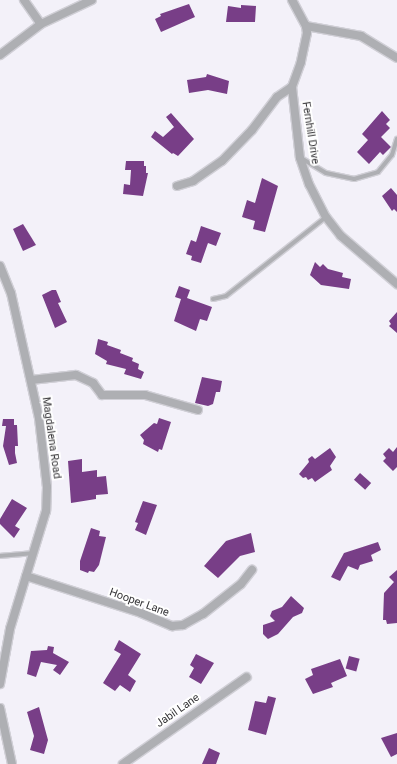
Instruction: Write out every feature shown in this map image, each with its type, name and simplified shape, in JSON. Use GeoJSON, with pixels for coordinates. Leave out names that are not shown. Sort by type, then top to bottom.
{"type":"FeatureCollection","features":[{"type":"Feature","properties":{"kind":"street"},"geometry":{"type":"LineString","coordinates":[[24,0],[40,24]]}},
{"type":"Feature","properties":{"kind":"street"},"geometry":{"type":"LineString","coordinates":[[0,55],[40,24],[92,0]]}},
{"type":"Feature","properties":{"kind":"street"},"geometry":{"type":"LineString","coordinates":[[292,0],[306,26],[360,36],[397,58]]}},
{"type":"Feature","properties":{"kind":"street","name":"Fernhill Drive"},"geometry":{"type":"LineString","coordinates":[[306,26],[307,33],[301,62],[292,88],[300,158],[309,184],[326,217],[341,236],[397,284]]}},
{"type":"Feature","properties":{"kind":"street"},"geometry":{"type":"LineString","coordinates":[[177,186],[193,181],[222,161],[252,130],[277,97],[292,88]]}},
{"type":"Feature","properties":{"kind":"street","name":"Magdalena Road"},"geometry":{"type":"LineString","coordinates":[[0,266],[11,293],[31,380],[39,418],[47,487],[46,512],[10,629],[0,684]]}},
{"type":"Feature","properties":{"kind":"street"},"geometry":{"type":"LineString","coordinates":[[31,380],[76,375],[93,383],[102,395],[145,395],[198,410]]}},
{"type":"Feature","properties":{"kind":"street","name":"Hooper Lane"},"geometry":{"type":"LineString","coordinates":[[26,576],[141,613],[172,626],[183,625],[203,614],[241,584],[252,570]]}},
{"type":"Feature","properties":{"kind":"street","name":"Jabil Lane"},"geometry":{"type":"LineString","coordinates":[[123,764],[246,677]]}},
{"type":"Feature","properties":{"kind":"street"},"geometry":{"type":"LineString","coordinates":[[0,708],[12,764]]}},
{"type":"Feature","properties":{"kind":"lane"},"geometry":{"type":"LineString","coordinates":[[300,158],[326,173],[354,179],[378,172],[392,155],[397,139]]}},
{"type":"Feature","properties":{"kind":"lane"},"geometry":{"type":"LineString","coordinates":[[213,299],[226,296],[326,217]]}},
{"type":"Feature","properties":{"kind":"lane"},"geometry":{"type":"LineString","coordinates":[[0,556],[33,553]]}},
{"type":"Feature","properties":{"kind":"building"},"geometry":{"type":"Polygon","coordinates":[[[189,4],[195,17],[161,32],[155,19],[161,16],[160,14],[189,4]]]}},
{"type":"Feature","properties":{"kind":"building"},"geometry":{"type":"Polygon","coordinates":[[[241,5],[256,6],[255,22],[226,22],[228,6],[241,8],[241,5]]]}},
{"type":"Feature","properties":{"kind":"building"},"geometry":{"type":"Polygon","coordinates":[[[207,74],[229,81],[227,94],[208,90],[189,93],[187,80],[206,77],[207,74]]]}},
{"type":"Feature","properties":{"kind":"building"},"geometry":{"type":"Polygon","coordinates":[[[382,111],[390,120],[386,124],[390,128],[381,137],[391,147],[383,155],[380,152],[369,164],[357,152],[368,140],[362,134],[382,111]]]}},
{"type":"Feature","properties":{"kind":"building"},"geometry":{"type":"Polygon","coordinates":[[[171,113],[194,139],[178,156],[173,153],[172,154],[151,137],[155,131],[163,137],[174,127],[166,117],[171,113]]]}},
{"type":"Feature","properties":{"kind":"building"},"geometry":{"type":"Polygon","coordinates":[[[126,161],[144,161],[146,173],[148,173],[143,196],[123,194],[124,184],[130,185],[131,170],[125,170],[126,161]]]}},
{"type":"Feature","properties":{"kind":"building"},"geometry":{"type":"Polygon","coordinates":[[[262,178],[278,186],[265,232],[253,229],[255,221],[242,217],[247,200],[255,203],[262,178]]]}},
{"type":"Feature","properties":{"kind":"building"},"geometry":{"type":"Polygon","coordinates":[[[391,188],[397,195],[397,212],[394,209],[392,211],[382,196],[391,188]]]}},
{"type":"Feature","properties":{"kind":"building"},"geometry":{"type":"Polygon","coordinates":[[[23,224],[36,245],[23,251],[13,229],[23,224]]]}},
{"type":"Feature","properties":{"kind":"building"},"geometry":{"type":"Polygon","coordinates":[[[201,226],[221,233],[216,246],[208,243],[201,263],[191,260],[192,256],[186,254],[191,240],[196,242],[201,226]]]}},
{"type":"Feature","properties":{"kind":"building"},"geometry":{"type":"Polygon","coordinates":[[[315,262],[320,267],[323,264],[328,269],[343,273],[342,277],[351,279],[349,289],[321,285],[310,275],[315,262]]]}},
{"type":"Feature","properties":{"kind":"building"},"geometry":{"type":"Polygon","coordinates":[[[179,286],[190,290],[187,298],[212,307],[207,321],[200,319],[196,331],[174,321],[181,299],[175,297],[179,286]]]}},
{"type":"Feature","properties":{"kind":"building"},"geometry":{"type":"Polygon","coordinates":[[[52,290],[56,290],[61,302],[58,303],[67,322],[55,328],[42,295],[52,290]]]}},
{"type":"Feature","properties":{"kind":"building"},"geometry":{"type":"Polygon","coordinates":[[[397,312],[397,333],[389,326],[391,324],[389,321],[397,312]]]}},
{"type":"Feature","properties":{"kind":"building"},"geometry":{"type":"Polygon","coordinates":[[[98,339],[108,342],[107,345],[121,350],[120,353],[133,358],[132,361],[139,364],[138,369],[144,372],[141,379],[124,374],[126,369],[106,364],[107,361],[95,354],[98,339]]]}},
{"type":"Feature","properties":{"kind":"building"},"geometry":{"type":"Polygon","coordinates":[[[202,377],[222,381],[220,392],[216,392],[213,404],[208,406],[195,403],[202,377]]]}},
{"type":"Feature","properties":{"kind":"building"},"geometry":{"type":"Polygon","coordinates":[[[159,418],[171,422],[162,450],[159,449],[158,452],[143,444],[144,440],[140,435],[154,423],[157,424],[159,418]]]}},
{"type":"Feature","properties":{"kind":"building"},"geometry":{"type":"Polygon","coordinates":[[[3,419],[14,419],[14,425],[17,425],[18,446],[15,446],[15,453],[17,463],[9,465],[3,446],[6,426],[2,426],[3,419]]]}},
{"type":"Feature","properties":{"kind":"building"},"geometry":{"type":"Polygon","coordinates":[[[397,447],[397,467],[393,471],[383,461],[386,458],[383,454],[389,448],[393,452],[397,447]]]}},
{"type":"Feature","properties":{"kind":"building"},"geometry":{"type":"Polygon","coordinates":[[[330,448],[336,457],[330,466],[332,470],[315,482],[312,478],[308,480],[306,477],[303,478],[299,474],[309,462],[308,459],[312,456],[315,459],[330,448]]]}},
{"type":"Feature","properties":{"kind":"building"},"geometry":{"type":"Polygon","coordinates":[[[82,459],[82,472],[97,470],[97,477],[106,476],[108,494],[96,495],[96,499],[71,503],[68,461],[82,459]]]}},
{"type":"Feature","properties":{"kind":"building"},"geometry":{"type":"Polygon","coordinates":[[[360,473],[371,483],[365,490],[354,480],[360,473]]]}},
{"type":"Feature","properties":{"kind":"building"},"geometry":{"type":"Polygon","coordinates":[[[12,499],[27,508],[15,526],[20,529],[14,538],[0,524],[0,519],[12,499]]]}},
{"type":"Feature","properties":{"kind":"building"},"geometry":{"type":"Polygon","coordinates":[[[143,501],[157,505],[146,535],[135,530],[138,523],[135,522],[143,501]]]}},
{"type":"Feature","properties":{"kind":"building"},"geometry":{"type":"Polygon","coordinates":[[[91,528],[100,531],[99,536],[106,537],[99,565],[94,572],[89,571],[88,573],[80,570],[80,561],[91,528]]]}},
{"type":"Feature","properties":{"kind":"building"},"geometry":{"type":"Polygon","coordinates":[[[251,533],[255,552],[240,556],[218,578],[204,566],[226,541],[251,533]]]}},
{"type":"Feature","properties":{"kind":"building"},"geometry":{"type":"Polygon","coordinates":[[[378,542],[381,550],[371,555],[373,561],[360,565],[358,570],[348,566],[340,581],[331,577],[344,553],[378,542]]]}},
{"type":"Feature","properties":{"kind":"building"},"geometry":{"type":"Polygon","coordinates":[[[397,570],[397,623],[387,624],[386,620],[383,620],[384,593],[394,582],[389,577],[397,570]]]}},
{"type":"Feature","properties":{"kind":"building"},"geometry":{"type":"Polygon","coordinates":[[[291,596],[304,608],[302,613],[293,617],[278,634],[268,639],[263,634],[263,625],[275,621],[270,616],[272,611],[282,607],[291,596]]]}},
{"type":"Feature","properties":{"kind":"building"},"geometry":{"type":"Polygon","coordinates":[[[119,640],[141,654],[128,675],[136,681],[130,692],[120,685],[115,691],[103,683],[121,654],[114,650],[119,640]]]}},
{"type":"Feature","properties":{"kind":"building"},"geometry":{"type":"Polygon","coordinates":[[[48,646],[54,647],[53,653],[69,662],[60,675],[53,670],[57,665],[41,662],[36,677],[27,674],[31,651],[47,650],[48,646]]]}},
{"type":"Feature","properties":{"kind":"building"},"geometry":{"type":"Polygon","coordinates":[[[196,654],[214,663],[201,684],[189,677],[194,668],[190,665],[196,654]]]}},
{"type":"Feature","properties":{"kind":"building"},"geometry":{"type":"Polygon","coordinates":[[[349,656],[360,659],[356,671],[346,669],[349,656]]]}},
{"type":"Feature","properties":{"kind":"building"},"geometry":{"type":"Polygon","coordinates":[[[340,659],[347,676],[331,683],[333,687],[313,694],[305,679],[313,675],[311,669],[340,659]]]}},
{"type":"Feature","properties":{"kind":"building"},"geometry":{"type":"Polygon","coordinates":[[[268,696],[276,698],[266,735],[248,730],[255,701],[266,703],[268,696]]]}},
{"type":"Feature","properties":{"kind":"building"},"geometry":{"type":"Polygon","coordinates":[[[39,707],[48,740],[44,754],[30,750],[34,736],[27,712],[39,707]]]}},
{"type":"Feature","properties":{"kind":"building"},"geometry":{"type":"Polygon","coordinates":[[[397,733],[397,754],[391,757],[381,738],[397,733]]]}},
{"type":"Feature","properties":{"kind":"building"},"geometry":{"type":"Polygon","coordinates":[[[209,748],[220,753],[216,764],[202,764],[209,748]]]}}]}
